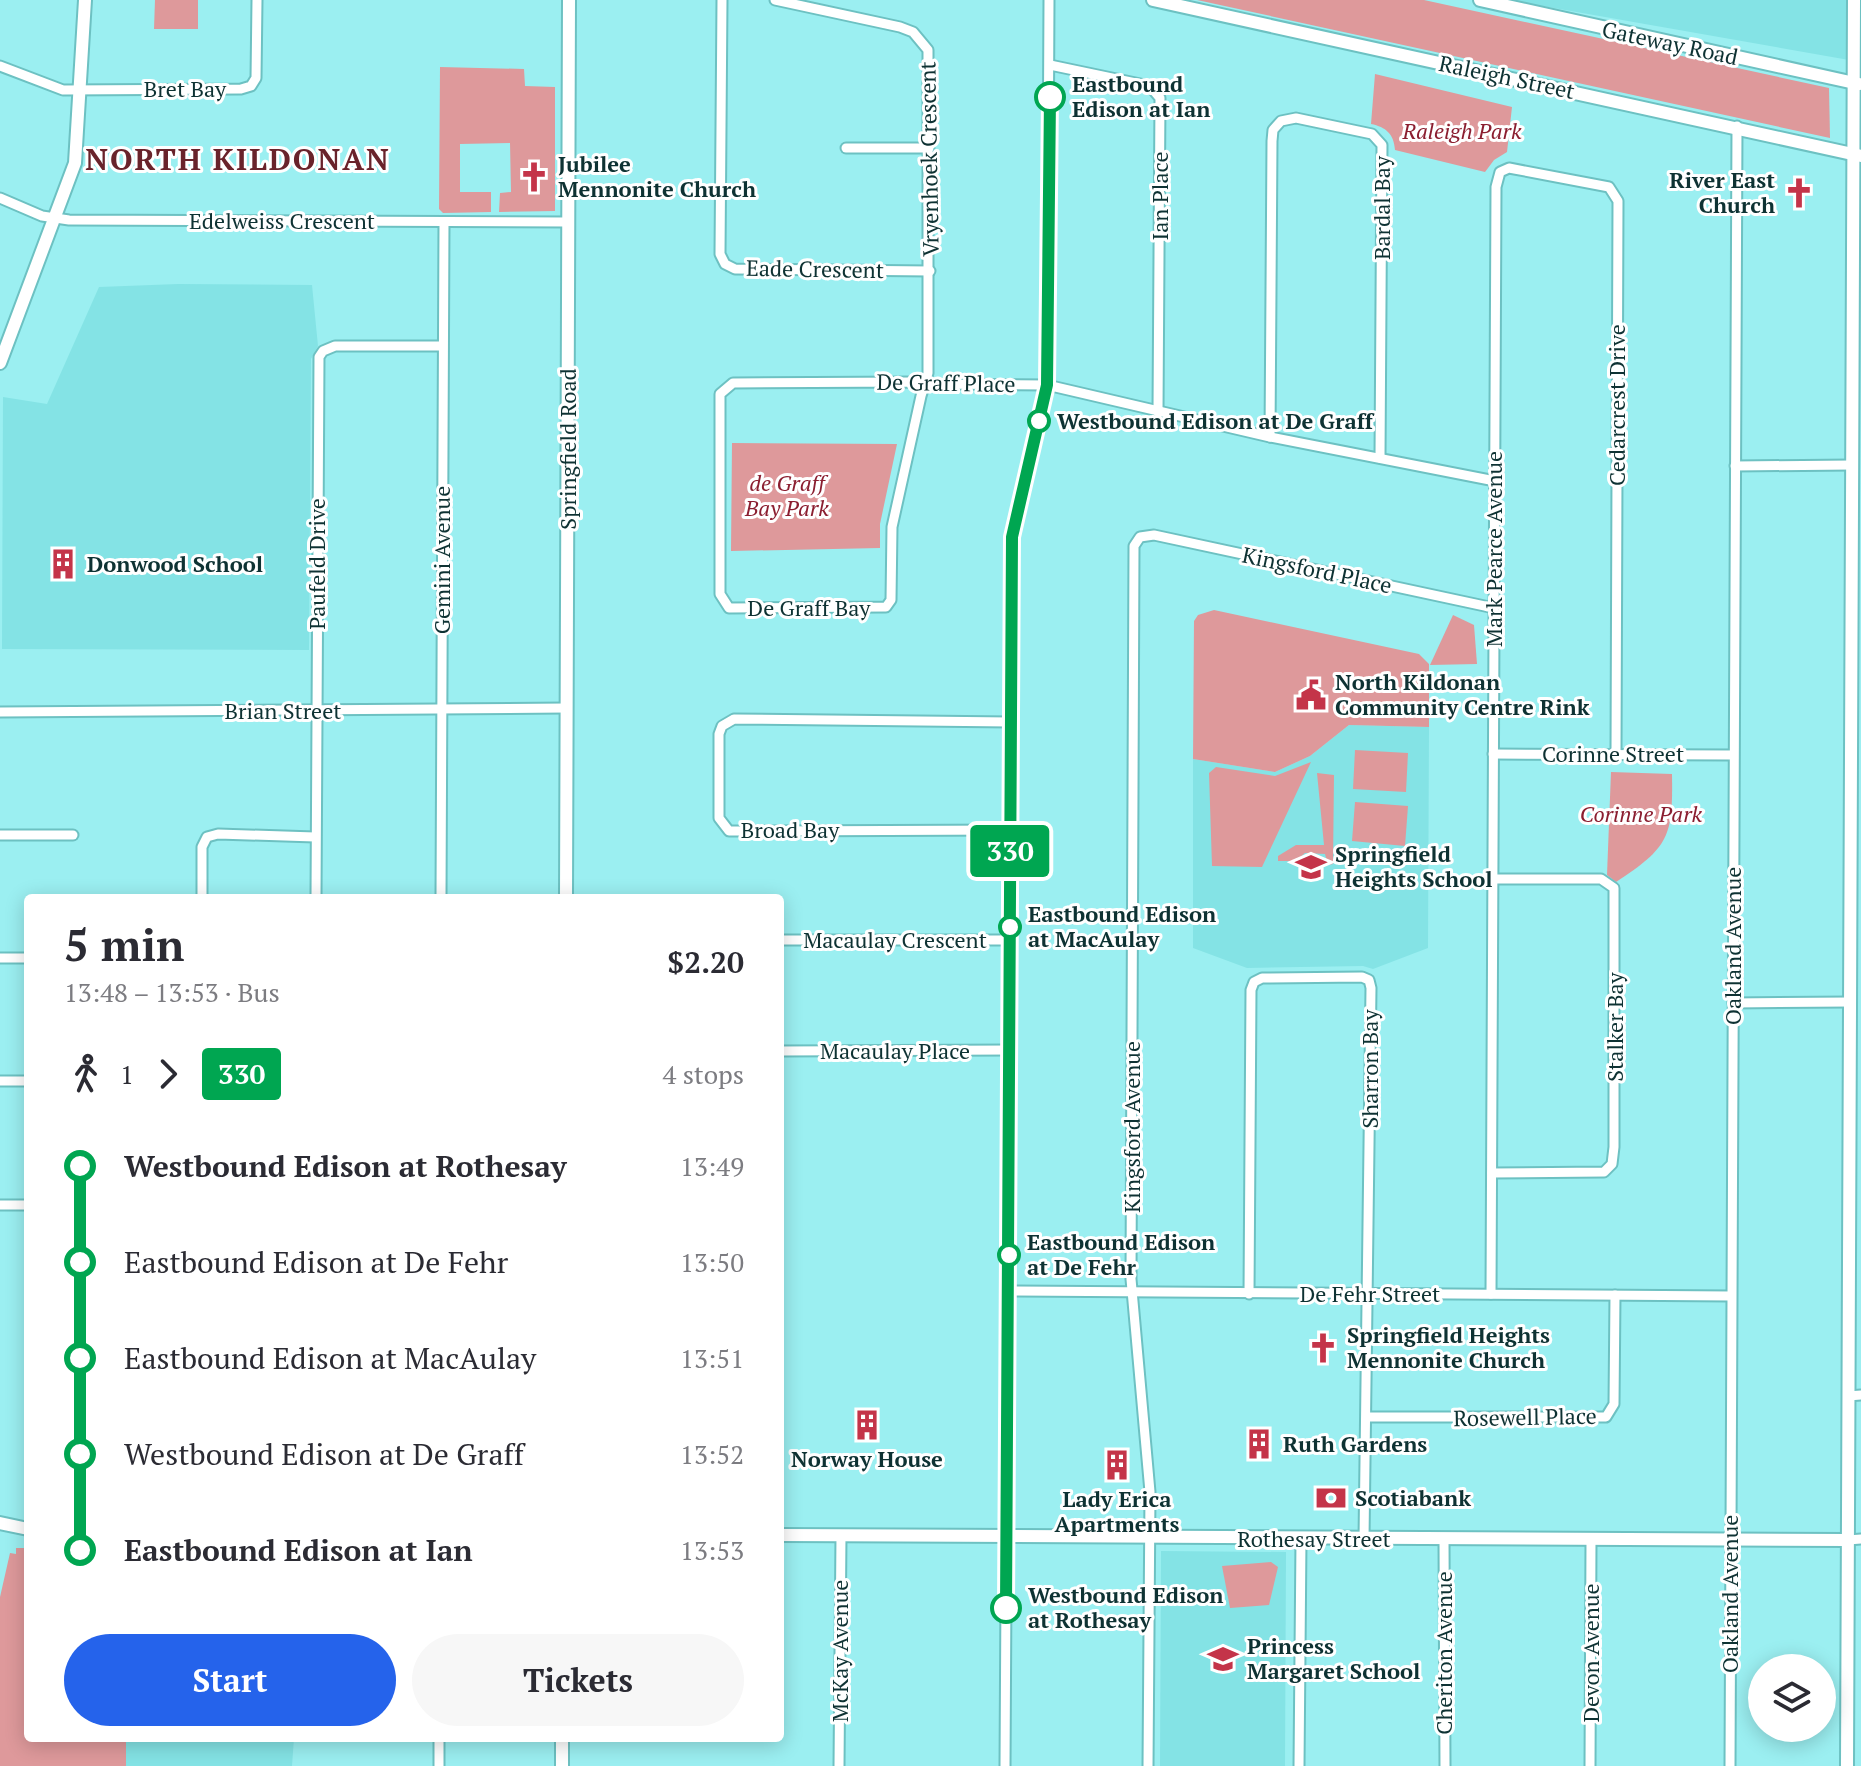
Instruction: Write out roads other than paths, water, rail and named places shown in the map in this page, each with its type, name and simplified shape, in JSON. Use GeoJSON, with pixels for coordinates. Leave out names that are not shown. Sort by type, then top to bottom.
{"type":"FeatureCollection","features":[{"type":"Feature","properties":{"kind":"street"},"geometry":{"type":"LineString","coordinates":[[0,363],[75,163],[85,0]]}},
{"type":"Feature","properties":{"kind":"street","name":"Bret Bay"},"geometry":{"type":"LineString","coordinates":[[80,89],[241,89],[251,86],[256,78],[257,0]]}},
{"type":"Feature","properties":{"kind":"street","name":"Springfield Road"},"geometry":{"type":"LineString","coordinates":[[566,894],[569,0]]}},
{"type":"Feature","properties":{"kind":"street","name":"Eade Crescent"},"geometry":{"type":"LineString","coordinates":[[722,0],[720,254],[725,264],[735,269],[930,271]]}},
{"type":"Feature","properties":{"kind":"street","name":"Vryenhoek Crescent"},"geometry":{"type":"LineString","coordinates":[[775,0],[900,27],[922,40],[930,59],[930,271],[928,373],[924,383]]}},
{"type":"Feature","properties":{"kind":"street"},"geometry":{"type":"LineString","coordinates":[[1005,1766],[1012,537],[1047,385],[1049,0]]}},
{"type":"Feature","properties":{"kind":"street","name":"Raleigh Street"},"geometry":{"type":"LineString","coordinates":[[1153,0],[1858,155]]}},
{"type":"Feature","properties":{"kind":"street","name":"Gateway Road"},"geometry":{"type":"LineString","coordinates":[[1480,0],[1858,84]]}},
{"type":"Feature","properties":{"kind":"street"},"geometry":{"type":"LineString","coordinates":[[1847,1766],[1854,1540],[1857,582],[1852,465],[1857,372],[1858,84],[1854,0]]}},
{"type":"Feature","properties":{"kind":"street","name":"Ian Place"},"geometry":{"type":"LineString","coordinates":[[1050,65],[1150,86],[1160,98],[1158,412]]}},
{"type":"Feature","properties":{"kind":"street"},"geometry":{"type":"LineString","coordinates":[[0,66],[63,90],[80,89]]}},
{"type":"Feature","properties":{"kind":"street","name":"Bardal Bay"},"geometry":{"type":"LineString","coordinates":[[1270,437],[1272,141],[1273,130],[1281,121],[1296,118],[1372,134],[1382,145],[1380,458]]}},
{"type":"Feature","properties":{"kind":"street","name":"Oakland Avenue"},"geometry":{"type":"LineString","coordinates":[[1730,1766],[1737,126]]}},
{"type":"Feature","properties":{"kind":"street"},"geometry":{"type":"LineString","coordinates":[[846,148],[929,148]]}},
{"type":"Feature","properties":{"kind":"street","name":"Cedarcrest Drive"},"geometry":{"type":"LineString","coordinates":[[1496,187],[1500,172],[1518,168],[1609,187],[1618,201],[1616,753]]}},
{"type":"Feature","properties":{"kind":"street","name":"Mark Pearce Avenue"},"geometry":{"type":"LineString","coordinates":[[1491,1294],[1496,187]]}},
{"type":"Feature","properties":{"kind":"street","name":"Edelweiss Crescent"},"geometry":{"type":"LineString","coordinates":[[0,198],[55,217],[568,222]]}},
{"type":"Feature","properties":{"kind":"street","name":"Gemini Avenue"},"geometry":{"type":"LineString","coordinates":[[441,894],[444,222]]}},
{"type":"Feature","properties":{"kind":"street","name":"Paufeld Drive"},"geometry":{"type":"LineString","coordinates":[[316,894],[319,357],[330,346],[442,346]]}},
{"type":"Feature","properties":{"kind":"street","name":"De Graff Place"},"geometry":{"type":"LineString","coordinates":[[725,388],[733,383],[1047,385],[1270,437],[1495,481]]}},
{"type":"Feature","properties":{"kind":"street","name":"De Graff Bay"},"geometry":{"type":"LineString","coordinates":[[725,388],[720,394],[722,602],[729,608],[879,609],[891,600],[892,527],[924,383]]}},
{"type":"Feature","properties":{"kind":"street"},"geometry":{"type":"LineString","coordinates":[[1735,466],[1852,465]]}},
{"type":"Feature","properties":{"kind":"street","name":"Kingsford Place"},"geometry":{"type":"LineString","coordinates":[[1140,537],[1154,535],[1494,608]]}},
{"type":"Feature","properties":{"kind":"street","name":"Kingsford Avenue"},"geometry":{"type":"LineString","coordinates":[[1140,537],[1134,546],[1132,1291],[1149,1477],[1148,1766]]}},
{"type":"Feature","properties":{"kind":"street","name":"Brian Street"},"geometry":{"type":"LineString","coordinates":[[0,712],[566,708]]}},
{"type":"Feature","properties":{"kind":"street","name":"Broad Bay"},"geometry":{"type":"LineString","coordinates":[[1010,722],[734,719],[722,726],[719,734],[719,818],[729,831],[1011,830]]}},
{"type":"Feature","properties":{"kind":"street","name":"Corinne Street"},"geometry":{"type":"LineString","coordinates":[[1493,754],[1733,755]]}},
{"type":"Feature","properties":{"kind":"street"},"geometry":{"type":"LineString","coordinates":[[202,894],[202,847],[207,837],[218,834],[315,837]]}},
{"type":"Feature","properties":{"kind":"street"},"geometry":{"type":"LineString","coordinates":[[0,835],[73,835]]}},
{"type":"Feature","properties":{"kind":"street","name":"Stalker Bay"},"geometry":{"type":"LineString","coordinates":[[1492,1173],[1604,1172],[1612,1164],[1614,1147],[1614,888],[1601,879],[1495,879]]}},
{"type":"Feature","properties":{"kind":"street","name":"Macaulay Crescent"},"geometry":{"type":"LineString","coordinates":[[784,940],[1010,940]]}},
{"type":"Feature","properties":{"kind":"street"},"geometry":{"type":"LineString","coordinates":[[0,958],[24,958]]}},
{"type":"Feature","properties":{"kind":"street","name":"Sharron Bay"},"geometry":{"type":"LineString","coordinates":[[1249,1294],[1251,990],[1254,982],[1262,978],[1362,977],[1369,980],[1371,988],[1368,1417],[1364,1539]]}},
{"type":"Feature","properties":{"kind":"street"},"geometry":{"type":"LineString","coordinates":[[1733,1003],[1854,993]]}},
{"type":"Feature","properties":{"kind":"street","name":"Macaulay Place"},"geometry":{"type":"LineString","coordinates":[[784,1051],[1011,1050]]}},
{"type":"Feature","properties":{"kind":"street"},"geometry":{"type":"LineString","coordinates":[[0,1081],[24,1081]]}},
{"type":"Feature","properties":{"kind":"street"},"geometry":{"type":"LineString","coordinates":[[0,1205],[24,1205]]}},
{"type":"Feature","properties":{"kind":"street","name":"De Fehr Street"},"geometry":{"type":"LineString","coordinates":[[1009,1291],[1731,1296]]}},
{"type":"Feature","properties":{"kind":"street","name":"Rosewell Place"},"geometry":{"type":"LineString","coordinates":[[1368,1417],[1606,1417],[1614,1404],[1615,1295]]}},
{"type":"Feature","properties":{"kind":"street"},"geometry":{"type":"LineString","coordinates":[[0,1523],[24,1528]]}},
{"type":"Feature","properties":{"kind":"street","name":"Rothesay Street"},"geometry":{"type":"LineString","coordinates":[[784,1535],[1854,1540]]}},
{"type":"Feature","properties":{"kind":"street","name":"McKay Avenue"},"geometry":{"type":"LineString","coordinates":[[839,1766],[841,1535]]}},
{"type":"Feature","properties":{"kind":"street"},"geometry":{"type":"LineString","coordinates":[[1299,1766],[1301,1539]]}},
{"type":"Feature","properties":{"kind":"street","name":"Cheriton Avenue"},"geometry":{"type":"LineString","coordinates":[[1444,1540],[1445,1766]]}},
{"type":"Feature","properties":{"kind":"street","name":"Devon Avenue"},"geometry":{"type":"LineString","coordinates":[[1590,1766],[1591,1540]]}},
{"type":"Feature","properties":{"kind":"street"},"geometry":{"type":"LineString","coordinates":[[439,1742],[439,1766]]}},
{"type":"Feature","properties":{"kind":"street"},"geometry":{"type":"LineString","coordinates":[[562,1742],[562,1766]]}},
{"type":"Feature","properties":{"kind":"place","name":"Eastbound Edison at Ian"},"geometry":{"type":"Point","coordinates":[1050,97]}},
{"type":"Feature","properties":{"kind":"place","name":"Jubilee Mennonite Church"},"geometry":{"type":"Point","coordinates":[534,177]}},
{"type":"Feature","properties":{"kind":"place","name":"River East Church"},"geometry":{"type":"Point","coordinates":[1799,193]}},
{"type":"Feature","properties":{"kind":"place","name":"Westbound Edison at De Graff"},"geometry":{"type":"Point","coordinates":[1039,421]}},
{"type":"Feature","properties":{"kind":"place","name":"Donwood School"},"geometry":{"type":"Point","coordinates":[63,564]}},
{"type":"Feature","properties":{"kind":"place","name":"North Kildonan Community Centre Rink"},"geometry":{"type":"Point","coordinates":[1311,695]}},
{"type":"Feature","properties":{"kind":"place","name":"Springfield Heights School"},"geometry":{"type":"Point","coordinates":[1311,867]}},
{"type":"Feature","properties":{"kind":"place","name":"Eastbound Edison at MacAulay"},"geometry":{"type":"Point","coordinates":[1010,927]}},
{"type":"Feature","properties":{"kind":"place","name":"Eastbound Edison at De Fehr"},"geometry":{"type":"Point","coordinates":[1009,1255]}},
{"type":"Feature","properties":{"kind":"place","name":"Springfield Heights Mennonite Church"},"geometry":{"type":"Point","coordinates":[1323,1348]}},
{"type":"Feature","properties":{"kind":"place","name":"Norway House"},"geometry":{"type":"Point","coordinates":[867,1425]}},
{"type":"Feature","properties":{"kind":"place","name":"Ruth Gardens"},"geometry":{"type":"Point","coordinates":[1259,1444]}},
{"type":"Feature","properties":{"kind":"place","name":"Lady Erica Apartments"},"geometry":{"type":"Point","coordinates":[1117,1465]}},
{"type":"Feature","properties":{"kind":"place","name":"Scotiabank"},"geometry":{"type":"Point","coordinates":[1331,1498]}},
{"type":"Feature","properties":{"kind":"place","name":"Westbound Edison at Rothesay"},"geometry":{"type":"Point","coordinates":[1006,1608]}},
{"type":"Feature","properties":{"kind":"place","name":"Princess Margaret School"},"geometry":{"type":"Point","coordinates":[1223,1659]}},
{"type":"Feature","properties":{"kind":"district","name":"NORTH KILDONAN"},"geometry":{"type":"Point","coordinates":[238,160]}},
{"type":"Feature","properties":{"kind":"park label","name":"Raleigh Park"},"geometry":{"type":"Point","coordinates":[1462,131]}},
{"type":"Feature","properties":{"kind":"park label","name":"de Graff Bay Park"},"geometry":{"type":"Point","coordinates":[787,496]}},
{"type":"Feature","properties":{"kind":"park label","name":"Corinne Park"},"geometry":{"type":"Point","coordinates":[1641,814]}}]}
